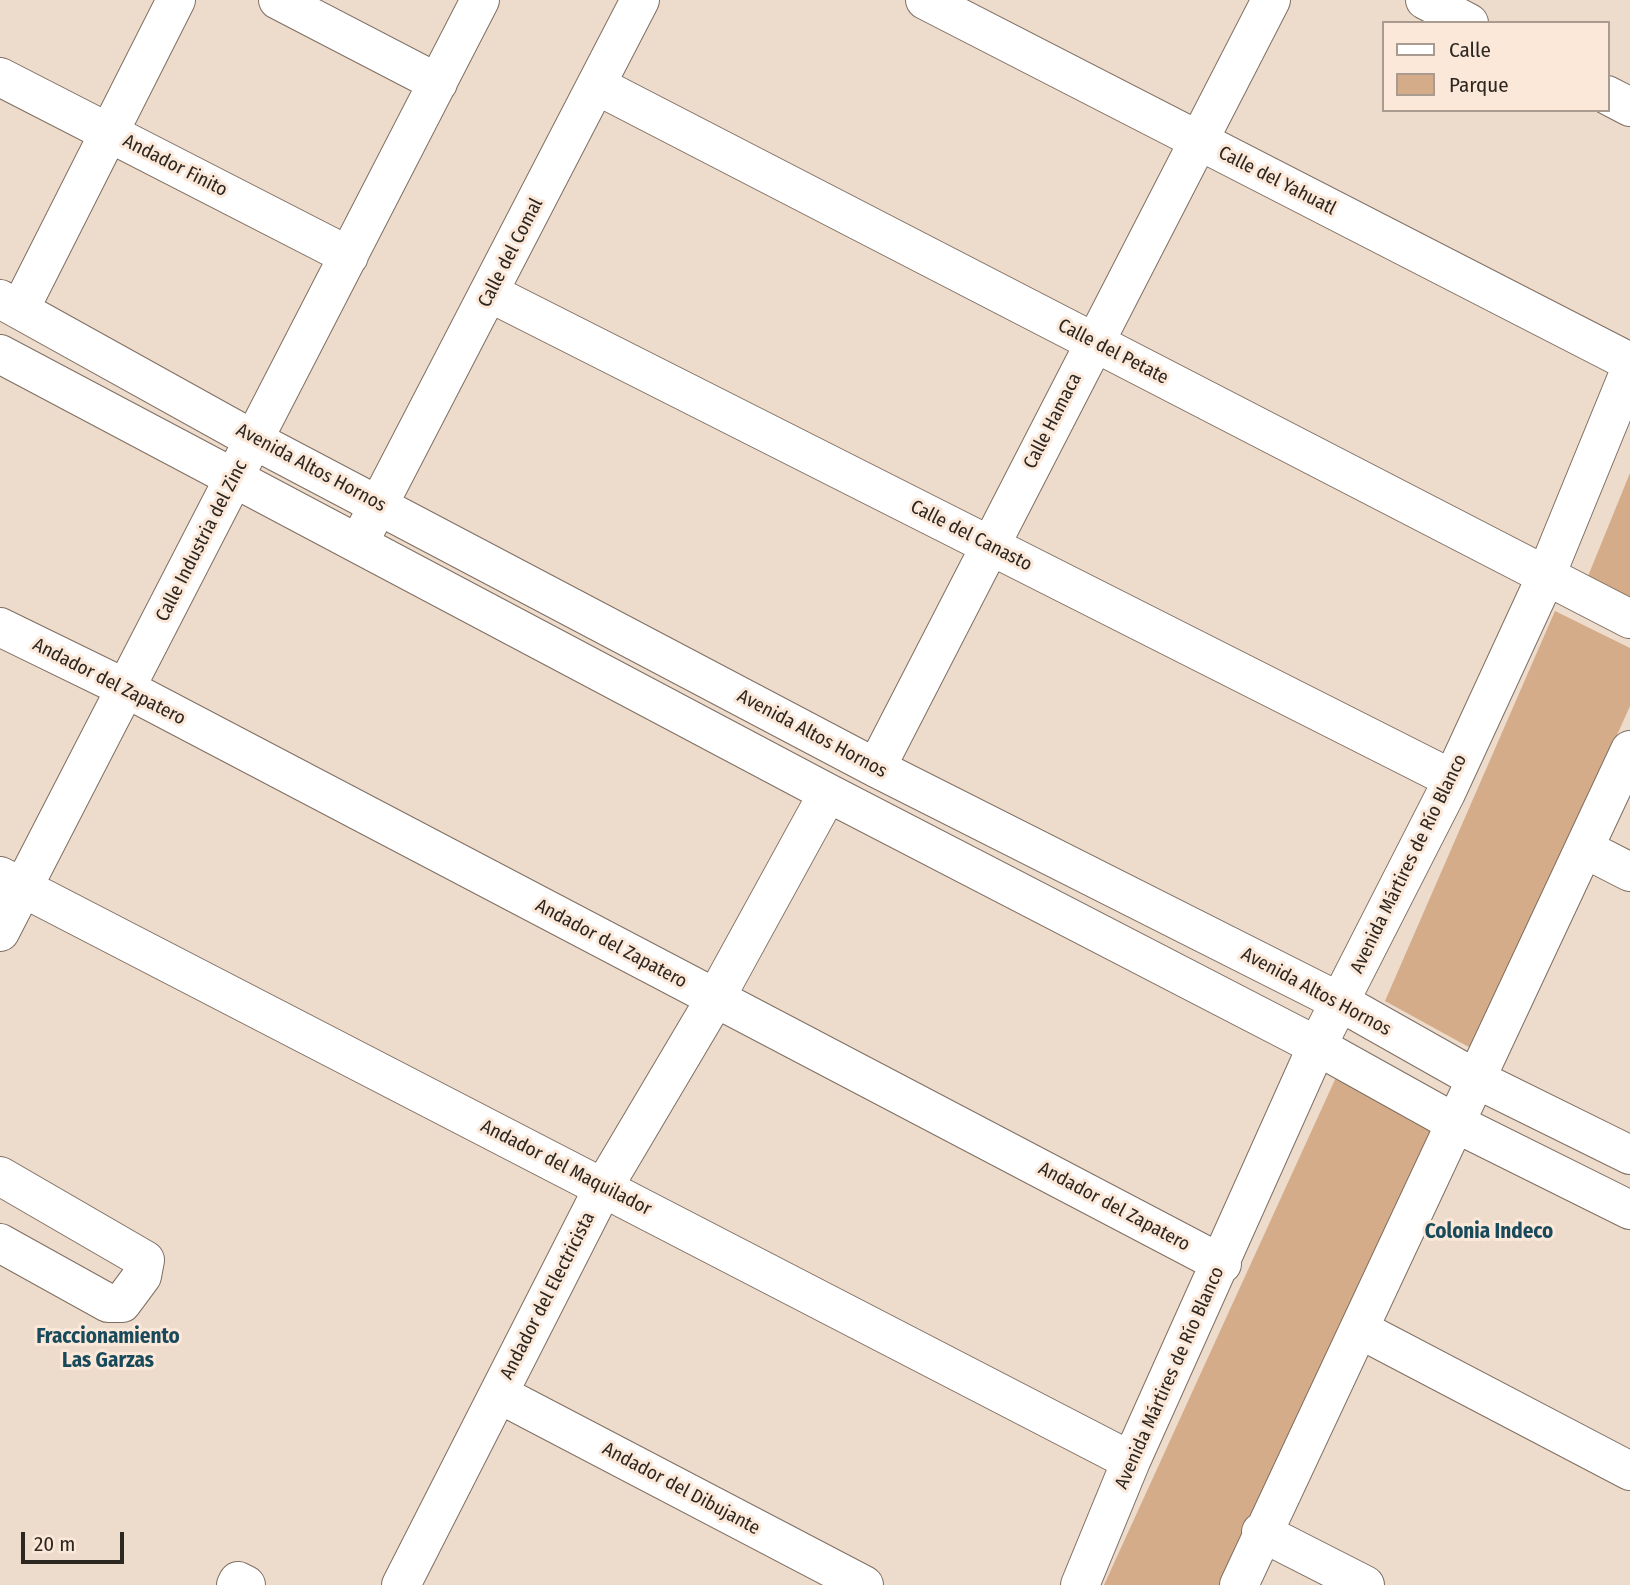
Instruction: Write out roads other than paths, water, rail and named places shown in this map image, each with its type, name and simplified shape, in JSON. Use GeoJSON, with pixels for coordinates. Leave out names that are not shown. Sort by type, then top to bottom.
{"type":"FeatureCollection","features":[{"type":"Feature","properties":{"kind":"street"},"geometry":{"type":"LineString","coordinates":[[10,304],[108,131],[176,0]]}},
{"type":"Feature","properties":{"kind":"street"},"geometry":{"type":"LineString","coordinates":[[278,0],[438,83]]}},
{"type":"Feature","properties":{"kind":"street","name":"Calle Industria del Zinc"},"geometry":{"type":"LineString","coordinates":[[0,932],[11,882],[125,688],[480,0]]}},
{"type":"Feature","properties":{"kind":"street","name":"Calle del Comal"},"geometry":{"type":"LineString","coordinates":[[358,544],[640,0]]}},
{"type":"Feature","properties":{"kind":"street","name":"Calle del Yahuatl"},"geometry":{"type":"LineString","coordinates":[[925,0],[1630,362]]}},
{"type":"Feature","properties":{"kind":"street","name":"Calle Hamaca"},"geometry":{"type":"LineString","coordinates":[[876,768],[1270,0]]}},
{"type":"Feature","properties":{"kind":"street"},"geometry":{"type":"LineString","coordinates":[[1425,0],[1465,21]]}},
{"type":"Feature","properties":{"kind":"street","name":"Andador Finito"},"geometry":{"type":"LineString","coordinates":[[0,77],[349,256]]}},
{"type":"Feature","properties":{"kind":"street","name":"Calle del Petate"},"geometry":{"type":"LineString","coordinates":[[596,85],[1630,619]]}},
{"type":"Feature","properties":{"kind":"street"},"geometry":{"type":"LineString","coordinates":[[1609,96],[1630,107]]}},
{"type":"Feature","properties":{"kind":"street","name":"Calle del Canasto"},"geometry":{"type":"LineString","coordinates":[[490,293],[1452,779]]}},
{"type":"Feature","properties":{"kind":"street","name":"Avenida Altos Hornos"},"geometry":{"type":"LineString","coordinates":[[10,304],[254,440],[876,768],[1340,1002],[1478,1080],[1630,1156]]}},
{"type":"Feature","properties":{"kind":"street"},"geometry":{"type":"LineString","coordinates":[[0,354],[828,793],[1317,1046],[1457,1124],[1630,1210]]}},
{"type":"Feature","properties":{"kind":"street","name":"Avenida Mártires de Río Blanco"},"geometry":{"type":"LineString","coordinates":[[1080,1585],[1131,1461],[1222,1264],[1317,1046],[1452,779],[1545,575],[1630,370]]}},
{"type":"Feature","properties":{"kind":"street","name":"Andador del Zapatero"},"geometry":{"type":"LineString","coordinates":[[0,627],[125,688],[1222,1264]]}},
{"type":"Feature","properties":{"kind":"street"},"geometry":{"type":"LineString","coordinates":[[1239,1585],[1261,1532],[1478,1080],[1630,750]]}},
{"type":"Feature","properties":{"kind":"street","name":"Andador del Electricista"},"geometry":{"type":"LineString","coordinates":[[401,1585],[603,1188],[715,999],[828,793]]}},
{"type":"Feature","properties":{"kind":"street"},"geometry":{"type":"LineString","coordinates":[[1585,849],[1630,872]]}},
{"type":"Feature","properties":{"kind":"street","name":"Andador del Maquilador"},"geometry":{"type":"LineString","coordinates":[[11,882],[1131,1461]]}},
{"type":"Feature","properties":{"kind":"street"},"geometry":{"type":"LineString","coordinates":[[0,1176],[145,1260],[142,1276],[122,1303],[108,1303],[0,1243]]}},
{"type":"Feature","properties":{"kind":"street"},"geometry":{"type":"LineString","coordinates":[[1359,1329],[1630,1471]]}},
{"type":"Feature","properties":{"kind":"street","name":"Andador del Dibujante"},"geometry":{"type":"LineString","coordinates":[[499,1394],[864,1585]]}},
{"type":"Feature","properties":{"kind":"street"},"geometry":{"type":"LineString","coordinates":[[1261,1532],[1365,1585]]}},
{"type":"Feature","properties":{"kind":"street"},"geometry":{"type":"LineString","coordinates":[[236,1585],[238,1581],[246,1585]]}},
{"type":"Feature","properties":{"kind":"district","name":"Colonia Indeco"},"geometry":{"type":"Point","coordinates":[1489,1232]}},
{"type":"Feature","properties":{"kind":"district","name":"Fraccionamiento Las Garzas"},"geometry":{"type":"Point","coordinates":[108,1349]}}]}
